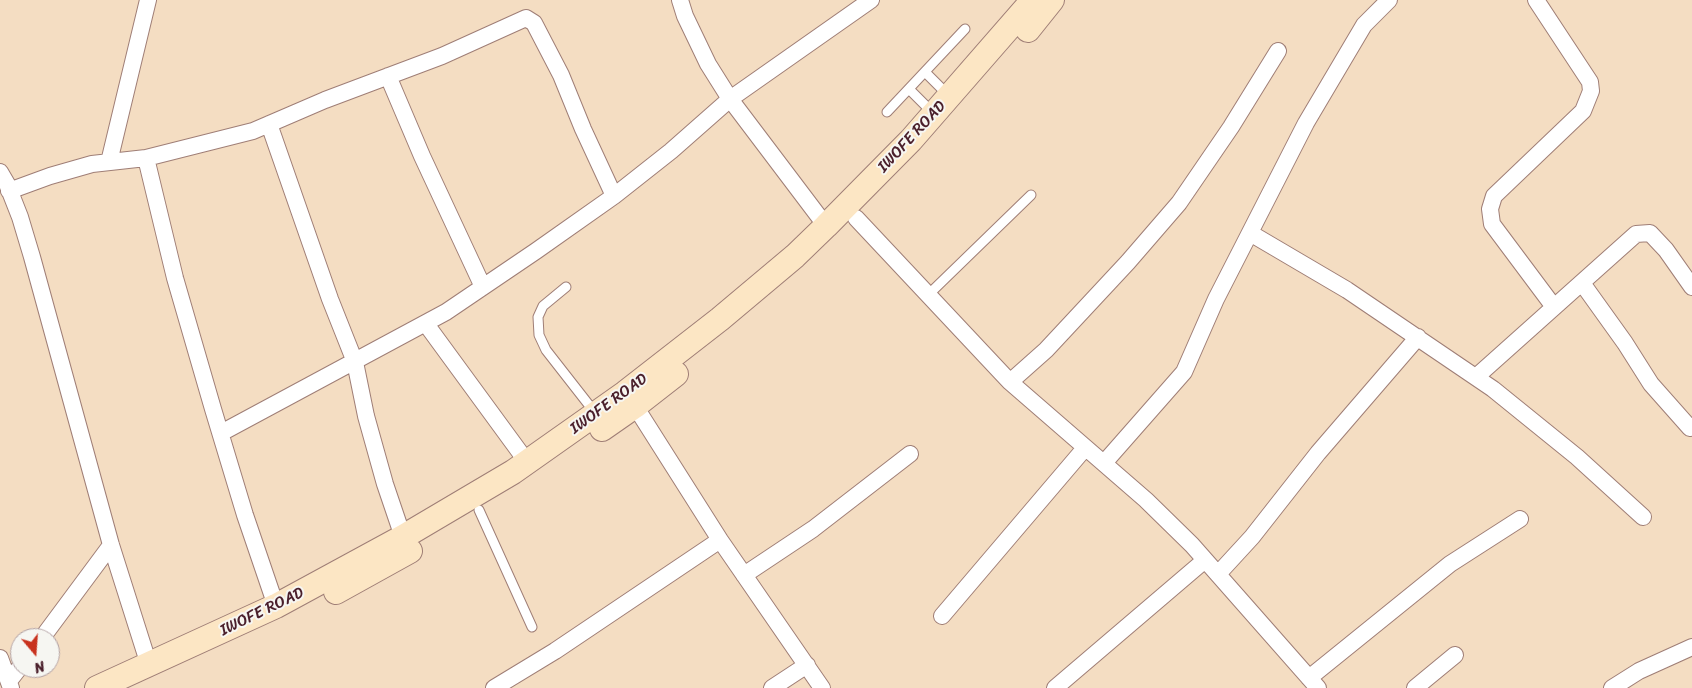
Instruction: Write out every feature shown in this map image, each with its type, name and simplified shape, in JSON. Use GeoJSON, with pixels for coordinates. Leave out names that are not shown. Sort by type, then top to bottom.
{"type":"FeatureCollection","features":[{"type":"Feature","properties":{"kind":"street"},"geometry":{"type":"LineString","coordinates":[[109,162],[148,0]]}},
{"type":"Feature","properties":{"kind":"street"},"geometry":{"type":"LineString","coordinates":[[680,0],[685,16],[708,64],[730,99],[826,226]]}},
{"type":"Feature","properties":{"kind":"street","name":"IWOFE ROAD"},"geometry":{"type":"LineString","coordinates":[[136,688],[280,621],[370,565],[403,537],[513,472],[596,414],[720,319],[795,256],[911,140],[1033,0]]}},
{"type":"Feature","properties":{"kind":"street","name":"IWOFE ROAD"},"geometry":{"type":"LineString","coordinates":[[96,688],[370,565],[479,510],[528,480],[635,406],[730,331],[805,266],[856,218],[922,151],[1025,35],[1052,0]]}},
{"type":"Feature","properties":{"kind":"street"},"geometry":{"type":"LineString","coordinates":[[1104,463],[1184,372],[1216,299],[1306,123],[1364,25],[1389,0]]}},
{"type":"Feature","properties":{"kind":"street"},"geometry":{"type":"LineString","coordinates":[[1536,0],[1590,82],[1591,91],[1583,111],[1494,196],[1490,209],[1492,224],[1554,307]]}},
{"type":"Feature","properties":{"kind":"street"},"geometry":{"type":"LineString","coordinates":[[221,432],[446,312],[614,196],[672,151],[730,99],[861,3]]}},
{"type":"Feature","properties":{"kind":"street"},"geometry":{"type":"LineString","coordinates":[[10,191],[50,176],[92,164],[146,158],[254,131],[325,100],[442,56],[526,18],[534,23],[561,75],[583,130],[614,196]]}},
{"type":"Feature","properties":{"kind":"street"},"geometry":{"type":"LineString","coordinates":[[1010,382],[1046,350],[1128,262],[1179,203],[1231,127],[1278,51]]}},
{"type":"Feature","properties":{"kind":"street"},"geometry":{"type":"LineString","coordinates":[[388,76],[422,156],[483,287]]}},
{"type":"Feature","properties":{"kind":"street"},"geometry":{"type":"LineString","coordinates":[[269,124],[330,298],[355,362],[366,416],[385,484],[403,537]]}},
{"type":"Feature","properties":{"kind":"street"},"geometry":{"type":"LineString","coordinates":[[146,158],[175,278],[245,516],[276,606]]}},
{"type":"Feature","properties":{"kind":"street"},"geometry":{"type":"LineString","coordinates":[[0,172],[10,191],[32,257],[111,545],[149,665]]}},
{"type":"Feature","properties":{"kind":"street"},"geometry":{"type":"LineString","coordinates":[[856,218],[1010,382],[1146,500],[1192,544],[1314,683],[1450,564],[1520,519]]}},
{"type":"Feature","properties":{"kind":"street"},"geometry":{"type":"LineString","coordinates":[[1250,233],[1347,290],[1476,376],[1578,457],[1643,517]]}},
{"type":"Feature","properties":{"kind":"street"},"geometry":{"type":"LineString","coordinates":[[1476,376],[1636,234],[1650,233],[1666,250],[1692,286]]}},
{"type":"Feature","properties":{"kind":"street"},"geometry":{"type":"LineString","coordinates":[[1582,283],[1625,343],[1651,384],[1690,428]]}},
{"type":"Feature","properties":{"kind":"street"},"geometry":{"type":"LineString","coordinates":[[426,324],[527,462]]}},
{"type":"Feature","properties":{"kind":"street"},"geometry":{"type":"LineString","coordinates":[[1218,574],[1252,537],[1318,453],[1418,337]]}},
{"type":"Feature","properties":{"kind":"street"},"geometry":{"type":"LineString","coordinates":[[635,406],[720,540],[822,688]]}},
{"type":"Feature","properties":{"kind":"street"},"geometry":{"type":"LineString","coordinates":[[942,616],[1085,448]]}},
{"type":"Feature","properties":{"kind":"street"},"geometry":{"type":"LineString","coordinates":[[744,575],[813,528],[910,454]]}},
{"type":"Feature","properties":{"kind":"street"},"geometry":{"type":"LineString","coordinates":[[494,688],[555,651],[720,540]]}},
{"type":"Feature","properties":{"kind":"street"},"geometry":{"type":"LineString","coordinates":[[49,628],[111,545]]}},
{"type":"Feature","properties":{"kind":"street"},"geometry":{"type":"LineString","coordinates":[[1054,688],[1205,560]]}},
{"type":"Feature","properties":{"kind":"street"},"geometry":{"type":"LineString","coordinates":[[1612,688],[1639,671],[1692,647]]}},
{"type":"Feature","properties":{"kind":"street"},"geometry":{"type":"LineString","coordinates":[[1415,688],[1455,655]]}},
{"type":"Feature","properties":{"kind":"street"},"geometry":{"type":"LineString","coordinates":[[0,658],[10,685]]}},
{"type":"Feature","properties":{"kind":"street"},"geometry":{"type":"LineString","coordinates":[[772,688],[807,665]]}},
{"type":"Feature","properties":{"kind":"lane"},"geometry":{"type":"LineString","coordinates":[[886,112],[965,29]]}},
{"type":"Feature","properties":{"kind":"lane"},"geometry":{"type":"LineString","coordinates":[[925,72],[949,96]]}},
{"type":"Feature","properties":{"kind":"lane"},"geometry":{"type":"LineString","coordinates":[[909,89],[934,114]]}},
{"type":"Feature","properties":{"kind":"lane"},"geometry":{"type":"LineString","coordinates":[[928,295],[1031,195]]}},
{"type":"Feature","properties":{"kind":"lane"},"geometry":{"type":"LineString","coordinates":[[566,287],[543,306],[538,317],[539,335],[546,350],[596,414]]}},
{"type":"Feature","properties":{"kind":"lane"},"geometry":{"type":"LineString","coordinates":[[479,510],[532,627]]}}]}
